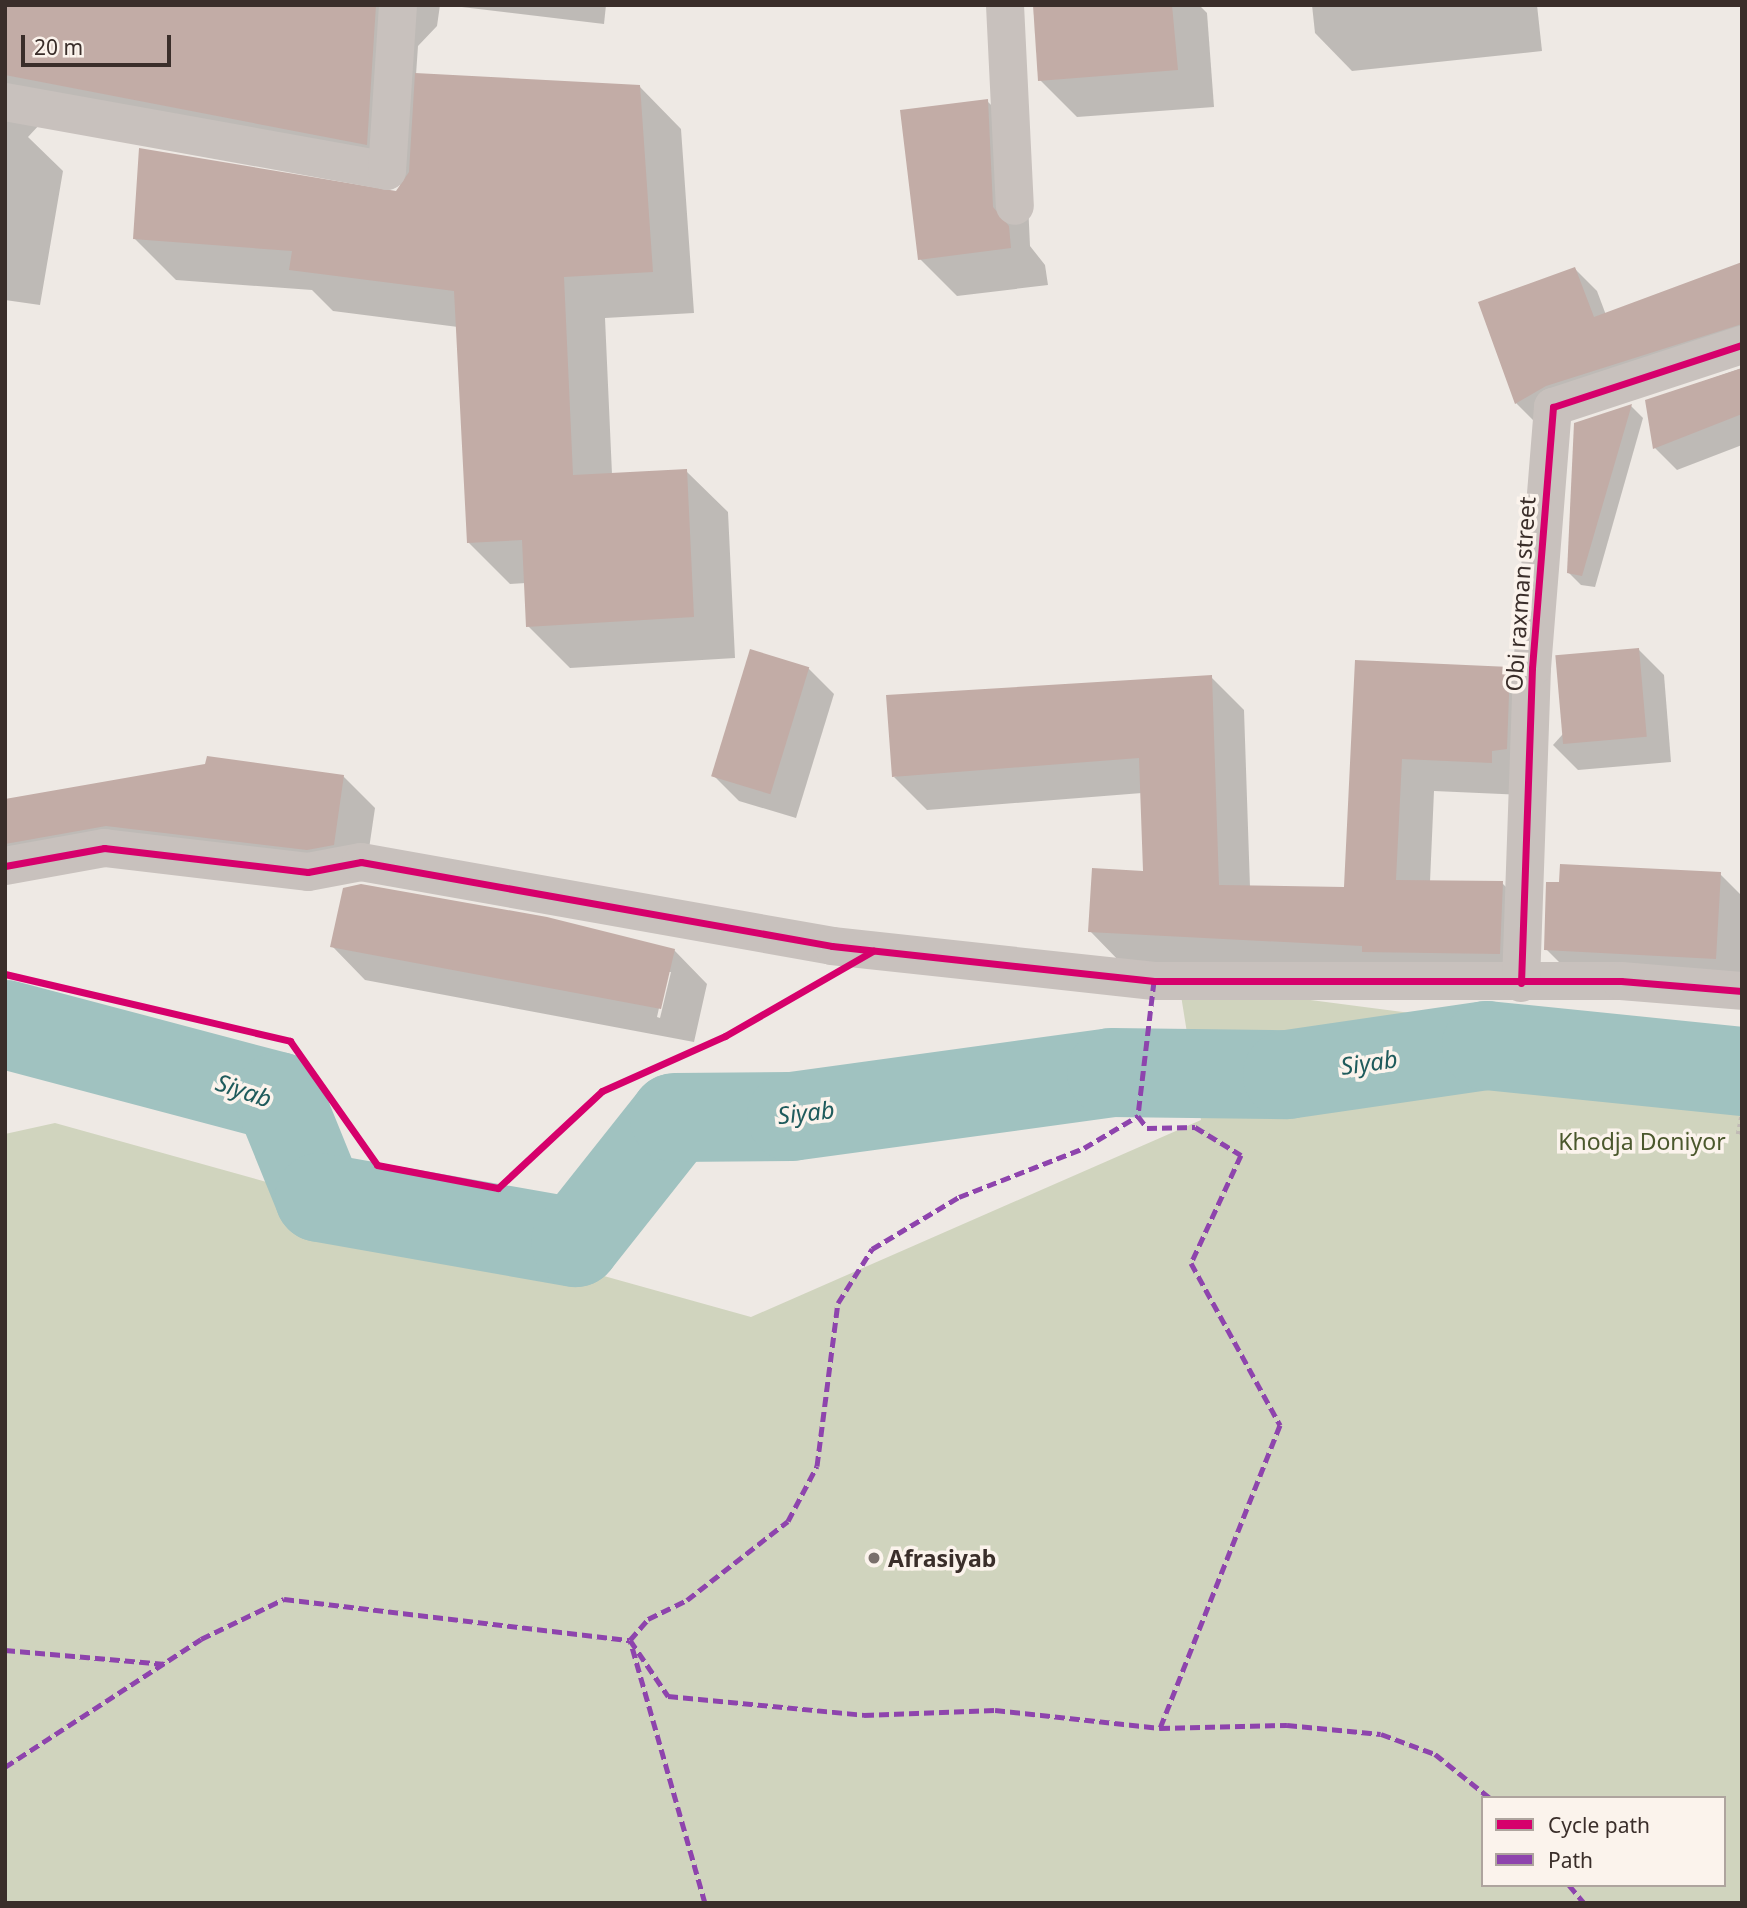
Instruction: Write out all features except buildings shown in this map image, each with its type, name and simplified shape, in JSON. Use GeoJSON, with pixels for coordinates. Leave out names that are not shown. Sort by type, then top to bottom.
{"type":"FeatureCollection","features":[{"type":"Feature","properties":{"kind":"street"},"geometry":{"type":"LineString","coordinates":[[5,102],[387,171],[398,5]]}},
{"type":"Feature","properties":{"kind":"street"},"geometry":{"type":"LineString","coordinates":[[1005,5],[1014,206]]}},
{"type":"Feature","properties":{"kind":"street","name":"Obi raxman street"},"geometry":{"type":"LineString","coordinates":[[1521,983],[1532,668],[1553,407],[1742,345]]}},
{"type":"Feature","properties":{"kind":"street"},"geometry":{"type":"LineString","coordinates":[[5,866],[104,848],[308,872],[362,862],[591,908],[873,951],[1154,981],[1621,981],[1742,991]]}},
{"type":"Feature","properties":{"kind":"path"},"geometry":{"type":"LineString","coordinates":[[5,974],[290,1041],[377,1165],[498,1188],[602,1091],[725,1036],[873,951]]}},
{"type":"Feature","properties":{"kind":"path"},"geometry":{"type":"LineString","coordinates":[[1738,1135],[1742,1113]]}},
{"type":"Feature","properties":{"kind":"green space","name":"Afrasiyab"},"geometry":{"type":"Polygon","coordinates":[[[1179,983],[1742,1056],[1742,1903],[5,1903],[5,1134],[55,1123],[751,1317],[1201,1120],[1179,983]]]}},
{"type":"Feature","properties":{"kind":"waterway","name":"Siyab"},"geometry":{"type":"LineString","coordinates":[[5,1024],[278,1096],[319,1197],[575,1242],[674,1117],[791,1116],[1111,1072],[1287,1074],[1486,1045],[1742,1071]]}},
{"type":"Feature","properties":{"kind":"marked path"},"geometry":{"type":"LineString","coordinates":[[1154,981],[1138,1116],[1147,1128],[1195,1127],[1241,1155],[1191,1263],[1280,1425],[1160,1728]]}},
{"type":"Feature","properties":{"kind":"marked path"},"geometry":{"type":"LineString","coordinates":[[705,1903],[630,1640],[648,1619],[687,1600],[788,1521],[817,1466],[838,1303],[872,1249],[959,1197],[1084,1148],[1138,1116]]}},
{"type":"Feature","properties":{"kind":"marked path"},"geometry":{"type":"LineString","coordinates":[[5,1767],[201,1639],[284,1599],[630,1640],[668,1696],[864,1715],[995,1710],[1160,1728],[1287,1725],[1381,1734],[1435,1754],[1488,1796]]}},
{"type":"Feature","properties":{"kind":"marked path"},"geometry":{"type":"LineString","coordinates":[[5,1650],[165,1664]]}},
{"type":"Feature","properties":{"kind":"marked path"},"geometry":{"type":"LineString","coordinates":[[1571,1887],[1584,1903]]}},
{"type":"Feature","properties":{"kind":"cycle path"},"geometry":{"type":"LineString","coordinates":[[1521,983],[1532,668],[1553,407],[1742,345]]}},
{"type":"Feature","properties":{"kind":"cycle path"},"geometry":{"type":"LineString","coordinates":[[5,866],[104,848],[308,872],[361,862],[832,946],[1154,981],[1621,981],[1742,991]]}},
{"type":"Feature","properties":{"kind":"cycle path"},"geometry":{"type":"LineString","coordinates":[[5,974],[290,1041],[377,1165],[498,1188],[602,1091],[725,1036],[873,951]]}},
{"type":"Feature","properties":{"kind":"place","name":"Afrasiyab"},"geometry":{"type":"Point","coordinates":[874,1558]}},
{"type":"Feature","properties":{"kind":"park label","name":"Khodja Doniyor"},"geometry":{"type":"Point","coordinates":[1642,1141]}}]}
